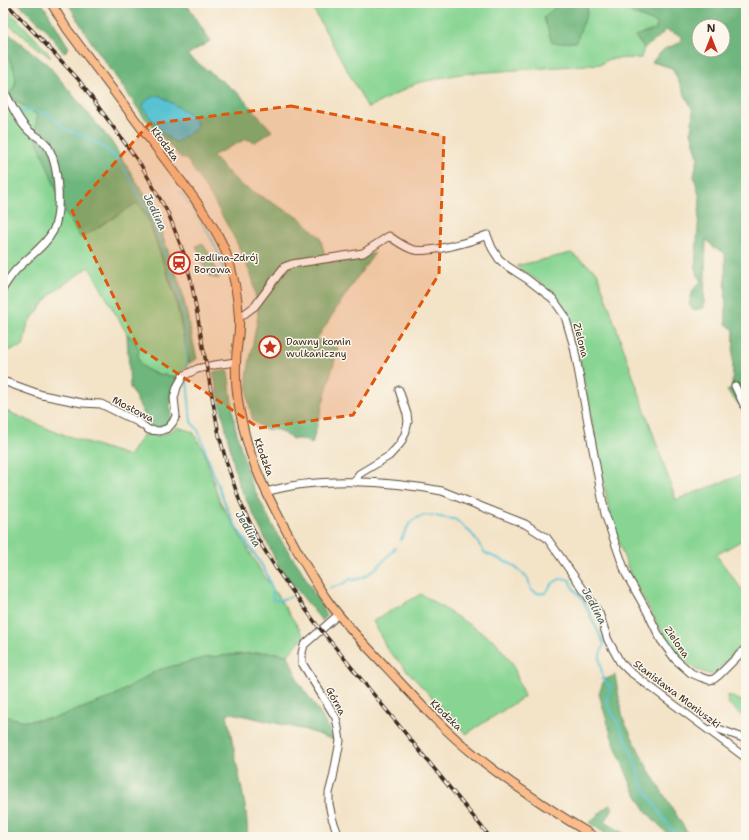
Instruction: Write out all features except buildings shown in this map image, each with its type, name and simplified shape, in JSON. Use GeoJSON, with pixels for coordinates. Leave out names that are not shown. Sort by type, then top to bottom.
{"type":"FeatureCollection","features":[{"type":"Feature","properties":{"kind":"main road","name":"Kłodzka"},"geometry":{"type":"LineString","coordinates":[[51,3],[67,29],[189,192],[210,223],[226,252],[236,286],[239,318],[236,362],[237,394],[243,428],[253,461],[266,492],[313,578],[338,615],[446,730],[475,756],[514,785],[595,837]]}},
{"type":"Feature","properties":{"kind":"street"},"geometry":{"type":"LineString","coordinates":[[3,88],[24,125],[29,131],[40,138],[48,147],[57,172],[58,187],[56,217],[53,230],[44,244],[18,267],[3,288]]}},
{"type":"Feature","properties":{"kind":"street","name":"Zielona"},"geometry":{"type":"LineString","coordinates":[[239,318],[255,306],[284,267],[292,264],[363,253],[389,236],[412,250],[423,250],[466,243],[487,235],[492,248],[499,259],[553,299],[565,316],[574,346],[605,514],[626,574],[647,611],[661,640],[682,666],[691,673],[709,680],[714,679],[719,675],[746,648]]}},
{"type":"Feature","properties":{"kind":"street","name":"Mostowa"},"geometry":{"type":"LineString","coordinates":[[3,381],[42,395],[82,403],[101,404],[138,422],[149,430],[160,431],[168,428],[176,416],[174,398],[177,387],[183,376],[197,369],[236,362]]}},
{"type":"Feature","properties":{"kind":"street"},"geometry":{"type":"LineString","coordinates":[[735,386],[746,409]]}},
{"type":"Feature","properties":{"kind":"street"},"geometry":{"type":"LineString","coordinates":[[355,482],[360,474],[389,456],[400,444],[405,434],[408,414],[399,390]]}},
{"type":"Feature","properties":{"kind":"street","name":"Stanisława Moniuszki"},"geometry":{"type":"LineString","coordinates":[[266,492],[290,487],[332,482],[355,482],[428,488],[442,491],[525,524],[547,538],[586,593],[599,613],[608,640],[620,662],[629,671],[746,758]]}},
{"type":"Feature","properties":{"kind":"street","name":"Górna"},"geometry":{"type":"LineString","coordinates":[[338,615],[304,646],[302,663],[336,718],[340,742],[329,793],[329,804],[339,837]]}},
{"type":"Feature","properties":{"kind":"street"},"geometry":{"type":"LineString","coordinates":[[709,730],[716,728],[746,739]]}},
{"type":"Feature","properties":{"kind":"highlighted area"},"geometry":{"type":"Polygon","coordinates":[[[291,106],[444,136],[439,274],[353,415],[259,428],[138,347],[72,211],[149,124],[291,106]]]}},
{"type":"Feature","properties":{"kind":"green space"},"geometry":{"type":"Polygon","coordinates":[[[18,3],[42,3],[69,48],[64,53],[46,29],[18,3]]]}},
{"type":"Feature","properties":{"kind":"green space"},"geometry":{"type":"Polygon","coordinates":[[[68,3],[186,3],[210,41],[187,55],[239,94],[272,131],[255,142],[246,139],[212,156],[241,185],[301,219],[320,237],[327,262],[375,253],[316,340],[338,348],[312,444],[301,439],[293,439],[278,430],[265,429],[253,421],[248,399],[247,376],[258,315],[253,280],[236,241],[215,203],[187,160],[180,157],[144,117],[88,37],[68,3]],[[159,95],[197,125],[194,117],[159,95]]]}},
{"type":"Feature","properties":{"kind":"green space"},"geometry":{"type":"Polygon","coordinates":[[[310,3],[559,3],[545,18],[587,13],[588,3],[618,3],[634,14],[657,23],[656,29],[635,36],[644,48],[641,58],[609,59],[601,64],[460,74],[417,83],[368,108],[310,3]]]}},
{"type":"Feature","properties":{"kind":"green space"},"geometry":{"type":"Polygon","coordinates":[[[559,3],[588,3],[587,13],[576,42],[552,43],[544,18],[559,3]]]}},
{"type":"Feature","properties":{"kind":"green space"},"geometry":{"type":"Polygon","coordinates":[[[618,3],[746,3],[746,412],[727,391],[732,388],[734,330],[726,324],[725,253],[714,248],[706,239],[704,308],[693,310],[689,304],[693,290],[701,281],[695,269],[700,199],[694,176],[698,157],[691,132],[693,111],[672,68],[652,62],[664,49],[680,43],[681,36],[666,30],[656,40],[644,48],[635,36],[656,29],[657,23],[634,14],[618,3]]]}},
{"type":"Feature","properties":{"kind":"green space"},"geometry":{"type":"Polygon","coordinates":[[[3,7],[18,20],[51,56],[48,56],[3,20],[3,7]]]}},
{"type":"Feature","properties":{"kind":"green space"},"geometry":{"type":"Polygon","coordinates":[[[3,29],[48,65],[111,141],[146,197],[156,218],[181,287],[197,359],[189,363],[175,296],[148,218],[137,203],[81,238],[66,214],[35,136],[37,115],[8,95],[14,88],[16,78],[11,63],[3,51],[3,29]]]}},
{"type":"Feature","properties":{"kind":"green space"},"geometry":{"type":"Polygon","coordinates":[[[3,51],[11,63],[16,78],[14,88],[8,96],[37,115],[35,136],[81,238],[137,202],[148,218],[175,296],[189,363],[177,377],[150,371],[144,368],[140,363],[138,357],[139,349],[134,340],[127,334],[89,267],[53,292],[28,323],[23,346],[3,352],[3,51]]]}},
{"type":"Feature","properties":{"kind":"green space"},"geometry":{"type":"Polygon","coordinates":[[[202,243],[211,256],[219,279],[210,277],[203,265],[196,246],[202,243]]]}},
{"type":"Feature","properties":{"kind":"green space"},"geometry":{"type":"Polygon","coordinates":[[[571,253],[597,272],[676,500],[746,473],[746,538],[716,555],[746,595],[746,645],[712,675],[697,670],[679,657],[665,638],[630,574],[611,520],[576,340],[562,304],[541,283],[516,266],[571,253]]]}},
{"type":"Feature","properties":{"kind":"green space"},"geometry":{"type":"Polygon","coordinates":[[[127,334],[134,340],[139,349],[138,357],[144,368],[156,374],[177,377],[170,400],[171,420],[160,431],[145,425],[145,416],[130,387],[127,334]]]}},
{"type":"Feature","properties":{"kind":"green space"},"geometry":{"type":"Polygon","coordinates":[[[228,371],[235,426],[250,481],[278,536],[300,568],[327,616],[322,621],[279,567],[238,483],[213,372],[228,371]]]}},
{"type":"Feature","properties":{"kind":"green space"},"geometry":{"type":"Polygon","coordinates":[[[3,406],[4,410],[53,431],[129,456],[144,434],[161,435],[177,427],[193,432],[204,451],[219,500],[261,571],[304,636],[288,655],[269,652],[208,657],[158,670],[110,698],[55,718],[26,721],[3,716],[3,406]]]}},
{"type":"Feature","properties":{"kind":"green space"},"geometry":{"type":"Polygon","coordinates":[[[421,594],[495,641],[513,664],[524,697],[466,734],[387,649],[373,621],[421,594]]]}},
{"type":"Feature","properties":{"kind":"green space"},"geometry":{"type":"Polygon","coordinates":[[[269,652],[288,655],[299,683],[320,713],[334,740],[306,730],[232,713],[227,714],[246,811],[248,837],[3,837],[3,716],[26,721],[55,718],[110,698],[158,670],[208,657],[269,652]]]}},
{"type":"Feature","properties":{"kind":"green space"},"geometry":{"type":"Polygon","coordinates":[[[615,675],[623,719],[648,769],[690,837],[670,837],[647,812],[634,791],[613,741],[599,694],[604,680],[615,675]]]}},
{"type":"Feature","properties":{"kind":"green space"},"geometry":{"type":"Polygon","coordinates":[[[727,695],[740,700],[746,705],[746,720],[728,703],[727,695]]]}},
{"type":"Feature","properties":{"kind":"green space"},"geometry":{"type":"Polygon","coordinates":[[[610,804],[613,808],[605,822],[630,837],[611,837],[589,823],[610,804]]]}},
{"type":"Feature","properties":{"kind":"water"},"geometry":{"type":"Polygon","coordinates":[[[159,95],[194,117],[197,122],[197,128],[177,142],[168,138],[143,108],[146,101],[159,95]]]}},
{"type":"Feature","properties":{"kind":"waterway","name":"Jedlina"},"geometry":{"type":"LineString","coordinates":[[17,109],[22,112],[31,109],[33,110]]}},
{"type":"Feature","properties":{"kind":"waterway","name":"Jedlina"},"geometry":{"type":"LineString","coordinates":[[37,112],[46,113],[55,119],[64,129],[91,139],[101,145],[117,159],[128,174],[157,234],[175,284],[181,305],[187,368]]}},
{"type":"Feature","properties":{"kind":"waterway"},"geometry":{"type":"LineString","coordinates":[[180,192],[212,240],[222,262],[225,273]]}},
{"type":"Feature","properties":{"kind":"waterway","name":"Jedlina"},"geometry":{"type":"LineString","coordinates":[[187,380],[191,422],[198,430],[218,486],[232,519],[263,568],[272,589],[273,600],[280,600],[290,597]]}},
{"type":"Feature","properties":{"kind":"waterway","name":"Jedlina"},"geometry":{"type":"LineString","coordinates":[[401,540],[406,529],[413,520],[418,517],[429,515],[455,519],[472,534],[485,553],[511,564],[522,573],[528,579],[531,590],[539,593],[545,593],[556,581],[563,579],[570,580],[573,588],[583,600],[604,644],[600,654],[600,662],[603,679],[611,687],[607,697],[608,705],[628,744],[643,786],[666,822],[678,837]]}},
{"type":"Feature","properties":{"kind":"waterway","name":"Jedlina"},"geometry":{"type":"LineString","coordinates":[[330,588],[343,584],[350,579],[356,580],[362,578],[381,564],[395,548]]}},
{"type":"Feature","properties":{"kind":"railway"},"geometry":{"type":"LineString","coordinates":[[6,3],[78,79],[141,165],[168,213],[184,254],[191,280],[219,435],[227,464],[240,502],[259,541],[277,570],[317,625],[490,837]]}},
{"type":"Feature","properties":{"kind":"place","name":"Jedlina-Zdrój Borowa"},"geometry":{"type":"Point","coordinates":[179,263]}},
{"type":"Feature","properties":{"kind":"place","name":"Dawny komin wulkaniczny"},"geometry":{"type":"Point","coordinates":[270,347]}}]}
